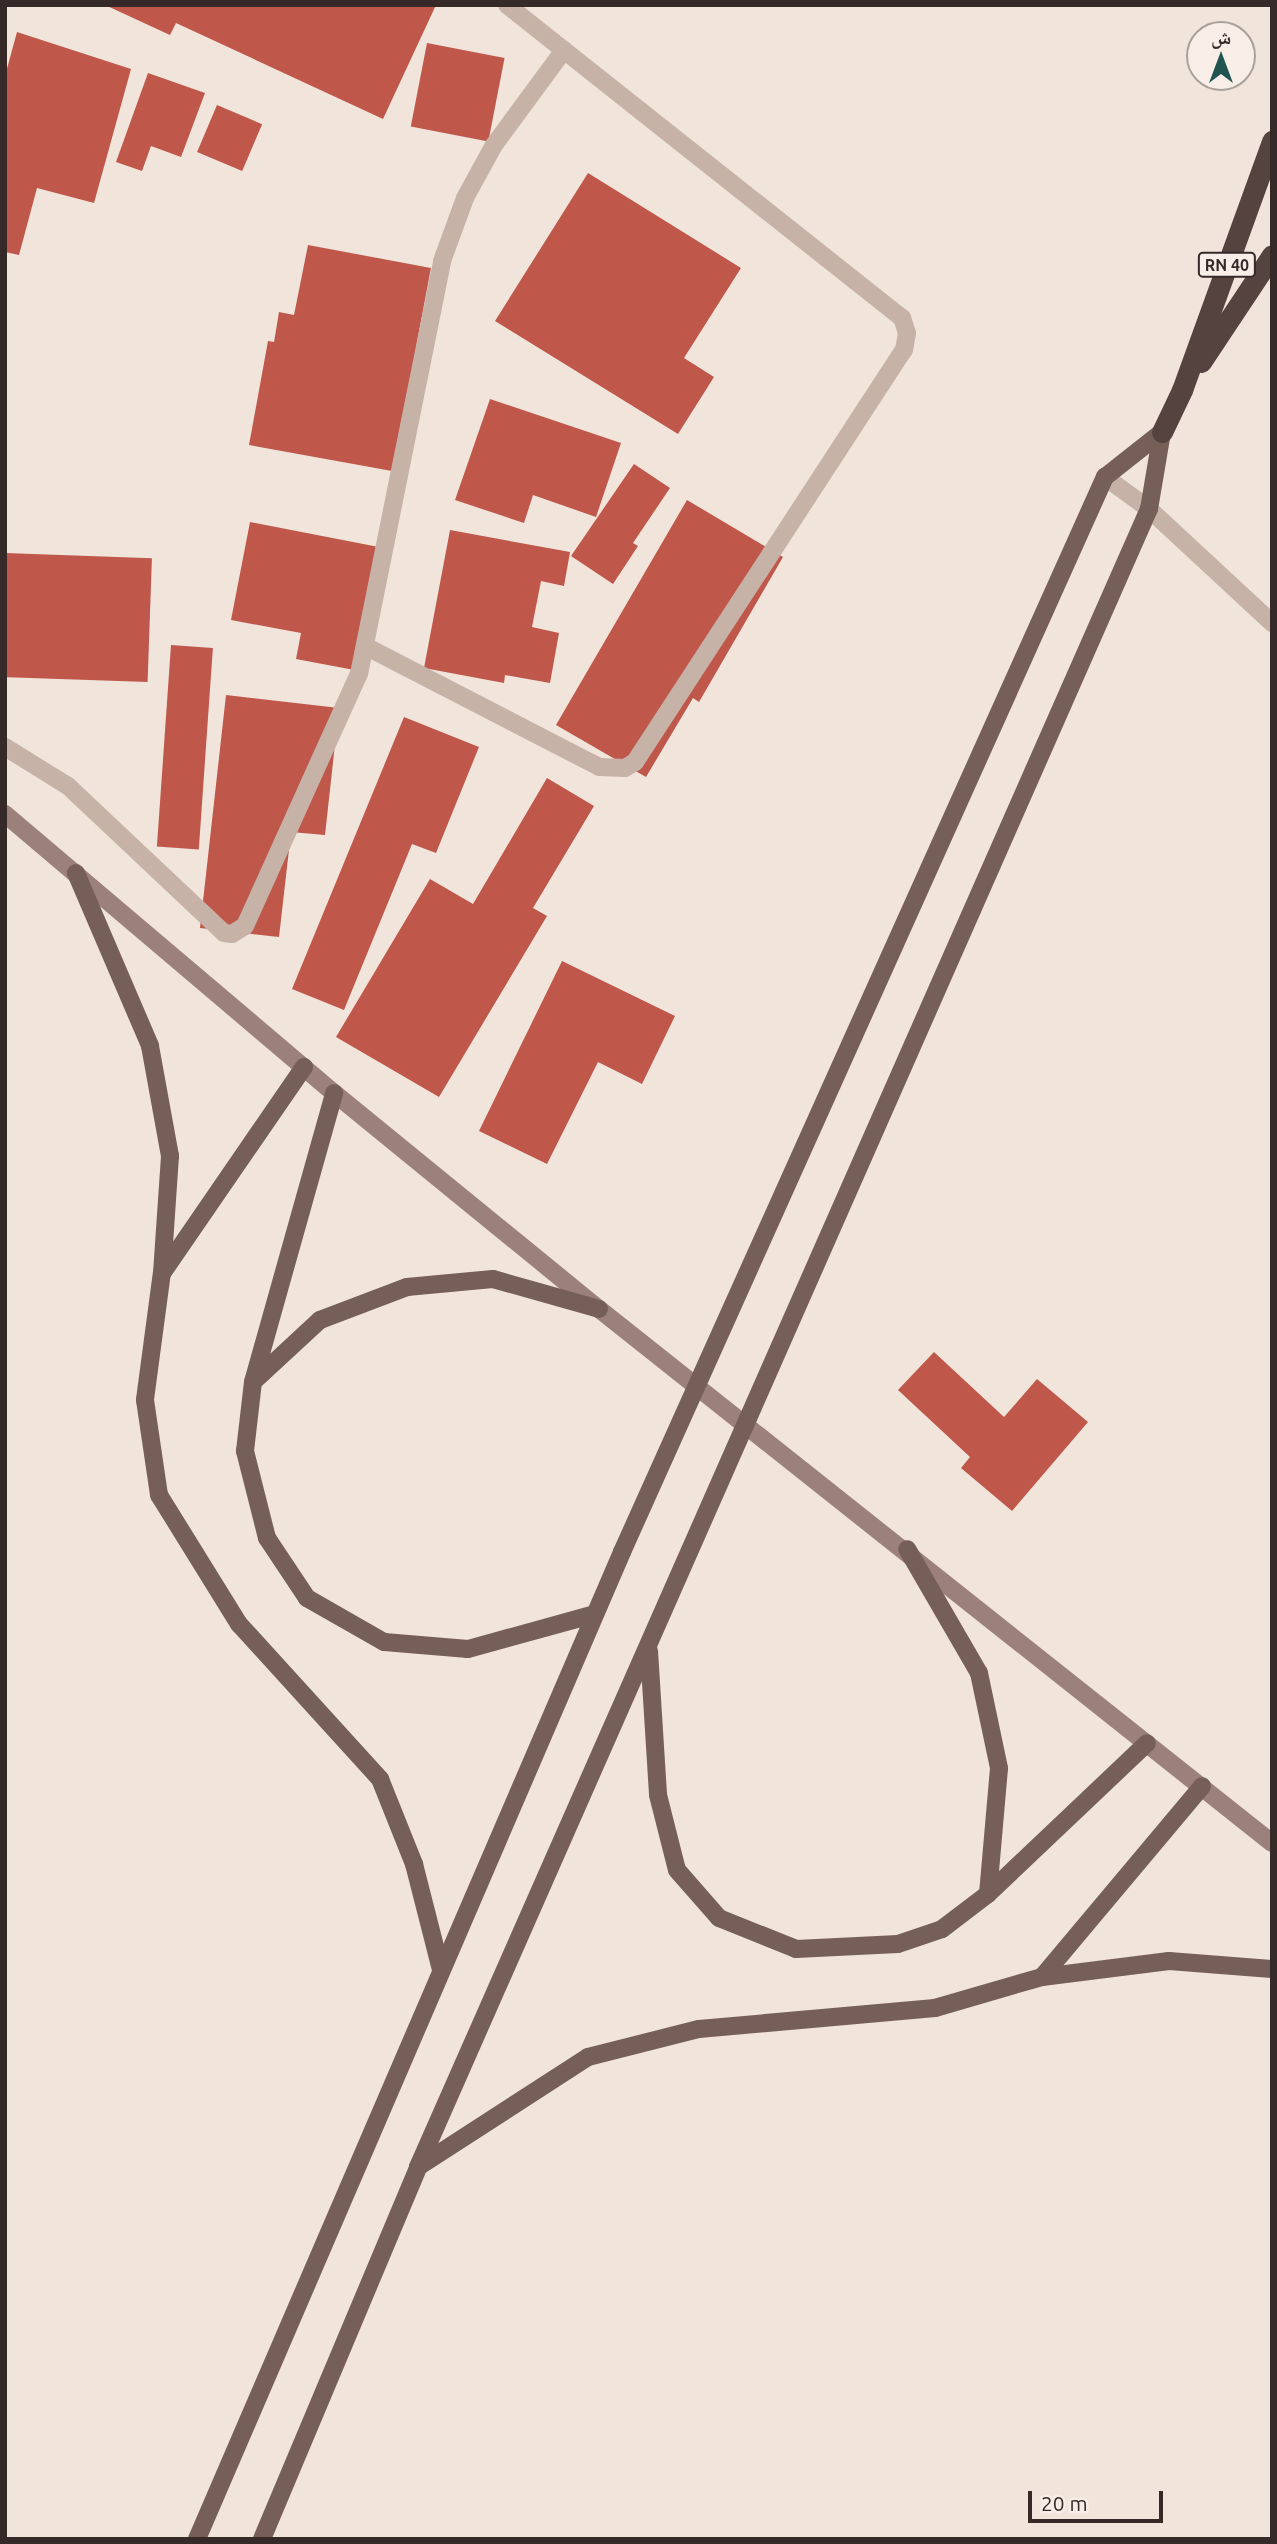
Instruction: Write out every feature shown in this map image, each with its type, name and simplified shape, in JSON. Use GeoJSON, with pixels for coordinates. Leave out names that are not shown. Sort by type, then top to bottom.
{"type":"FeatureCollection","features":[{"type":"Feature","properties":{"kind":"highway","name":"RN 40"},"geometry":{"type":"LineString","coordinates":[[1162,432],[1182,390],[1272,141]]}},
{"type":"Feature","properties":{"kind":"highway"},"geometry":{"type":"LineString","coordinates":[[1182,390],[1272,256]]}},
{"type":"Feature","properties":{"kind":"main road"},"geometry":{"type":"LineString","coordinates":[[197,2539],[595,1614],[1105,477],[1162,432]]}},
{"type":"Feature","properties":{"kind":"main road"},"geometry":{"type":"LineString","coordinates":[[262,2539],[418,2167],[649,1649],[1149,509],[1162,432]]}},
{"type":"Feature","properties":{"kind":"main road"},"geometry":{"type":"LineString","coordinates":[[76,873],[150,1046],[170,1156],[162,1272],[145,1400],[159,1495],[239,1624],[380,1779],[414,1864],[440,1970]]}},
{"type":"Feature","properties":{"kind":"main road"},"geometry":{"type":"LineString","coordinates":[[162,1272],[304,1067]]}},
{"type":"Feature","properties":{"kind":"main road"},"geometry":{"type":"LineString","coordinates":[[334,1093],[253,1382],[245,1451],[267,1538],[307,1598],[384,1642],[468,1649],[595,1614]]}},
{"type":"Feature","properties":{"kind":"main road"},"geometry":{"type":"LineString","coordinates":[[253,1382],[320,1320],[407,1287],[493,1279],[599,1309]]}},
{"type":"Feature","properties":{"kind":"main road"},"geometry":{"type":"LineString","coordinates":[[907,1549],[979,1673],[999,1768],[988,1894]]}},
{"type":"Feature","properties":{"kind":"main road"},"geometry":{"type":"LineString","coordinates":[[649,1649],[658,1795],[677,1870],[719,1918],[796,1949],[898,1944],[942,1929],[988,1894],[1147,1743]]}},
{"type":"Feature","properties":{"kind":"main road"},"geometry":{"type":"LineString","coordinates":[[1042,1977],[1202,1786]]}},
{"type":"Feature","properties":{"kind":"main road"},"geometry":{"type":"LineString","coordinates":[[418,2167],[588,2057],[699,2029],[935,2008],[1042,1977],[1169,1961],[1272,1969]]}},
{"type":"Feature","properties":{"kind":"street"},"geometry":{"type":"LineString","coordinates":[[365,646],[599,767],[625,768],[635,762],[904,350],[907,333],[902,318],[507,5]]}},
{"type":"Feature","properties":{"kind":"street"},"geometry":{"type":"LineString","coordinates":[[5,747],[68,786],[223,933],[232,934],[245,926],[337,728],[365,646],[442,261],[465,198],[495,145],[564,50]]}},
{"type":"Feature","properties":{"kind":"street"},"geometry":{"type":"LineString","coordinates":[[1105,477],[1149,509],[1272,624]]}},
{"type":"Feature","properties":{"kind":"street"},"geometry":{"type":"LineString","coordinates":[[5,814],[334,1093],[599,1309],[907,1549],[1272,1843]]}},
{"type":"Feature","properties":{"kind":"building"},"geometry":{"type":"Polygon","coordinates":[[[105,5],[436,5],[383,119],[176,23],[170,35],[105,5]]]}},
{"type":"Feature","properties":{"kind":"building"},"geometry":{"type":"Polygon","coordinates":[[[17,32],[131,69],[94,203],[37,188],[19,255],[5,252],[5,76],[17,32]]]}},
{"type":"Feature","properties":{"kind":"building"},"geometry":{"type":"Polygon","coordinates":[[[427,43],[505,58],[488,142],[411,126],[427,43]]]}},
{"type":"Feature","properties":{"kind":"building"},"geometry":{"type":"Polygon","coordinates":[[[148,73],[205,93],[181,157],[151,146],[142,171],[116,162],[148,73]]]}},
{"type":"Feature","properties":{"kind":"building"},"geometry":{"type":"Polygon","coordinates":[[[217,105],[262,124],[242,171],[197,152],[217,105]]]}},
{"type":"Feature","properties":{"kind":"building"},"geometry":{"type":"Polygon","coordinates":[[[588,173],[741,268],[684,358],[714,377],[678,434],[495,321],[588,173]]]}},
{"type":"Feature","properties":{"kind":"building"},"geometry":{"type":"Polygon","coordinates":[[[308,245],[431,268],[417,342],[403,473],[249,445],[268,341],[274,342],[279,312],[294,315],[308,245]]]}},
{"type":"Feature","properties":{"kind":"building"},"geometry":{"type":"Polygon","coordinates":[[[490,399],[621,443],[596,517],[533,495],[524,523],[455,500],[490,399]]]}},
{"type":"Feature","properties":{"kind":"building"},"geometry":{"type":"Polygon","coordinates":[[[634,464],[670,488],[633,543],[638,546],[613,584],[571,556],[634,464]]]}},
{"type":"Feature","properties":{"kind":"building"},"geometry":{"type":"Polygon","coordinates":[[[687,500],[783,557],[699,702],[693,698],[646,777],[556,725],[687,500]]]}},
{"type":"Feature","properties":{"kind":"building"},"geometry":{"type":"Polygon","coordinates":[[[250,522],[389,549],[365,672],[296,659],[301,633],[231,620],[250,522]]]}},
{"type":"Feature","properties":{"kind":"building"},"geometry":{"type":"Polygon","coordinates":[[[450,530],[570,552],[564,586],[541,581],[532,627],[559,633],[550,683],[505,675],[504,683],[424,668],[450,530]]]}},
{"type":"Feature","properties":{"kind":"building"},"geometry":{"type":"Polygon","coordinates":[[[5,553],[152,558],[148,682],[5,677],[5,553]]]}},
{"type":"Feature","properties":{"kind":"building"},"geometry":{"type":"Polygon","coordinates":[[[171,645],[213,648],[199,849],[157,847],[171,645]]]}},
{"type":"Feature","properties":{"kind":"building"},"geometry":{"type":"Polygon","coordinates":[[[226,695],[339,708],[325,835],[291,832],[279,937],[200,928],[226,695]]]}},
{"type":"Feature","properties":{"kind":"building"},"geometry":{"type":"Polygon","coordinates":[[[404,717],[479,747],[436,853],[412,844],[344,1010],[292,989],[404,717]]]}},
{"type":"Feature","properties":{"kind":"building"},"geometry":{"type":"Polygon","coordinates":[[[547,778],[594,806],[533,908],[547,916],[439,1097],[336,1037],[430,879],[473,904],[547,778]]]}},
{"type":"Feature","properties":{"kind":"building"},"geometry":{"type":"Polygon","coordinates":[[[562,961],[675,1016],[642,1084],[598,1062],[547,1164],[479,1131],[562,961]]]}},
{"type":"Feature","properties":{"kind":"building"},"geometry":{"type":"Polygon","coordinates":[[[934,1352],[1004,1417],[1037,1379],[1088,1422],[1012,1511],[961,1468],[970,1457],[898,1390],[934,1352]]]}}]}
